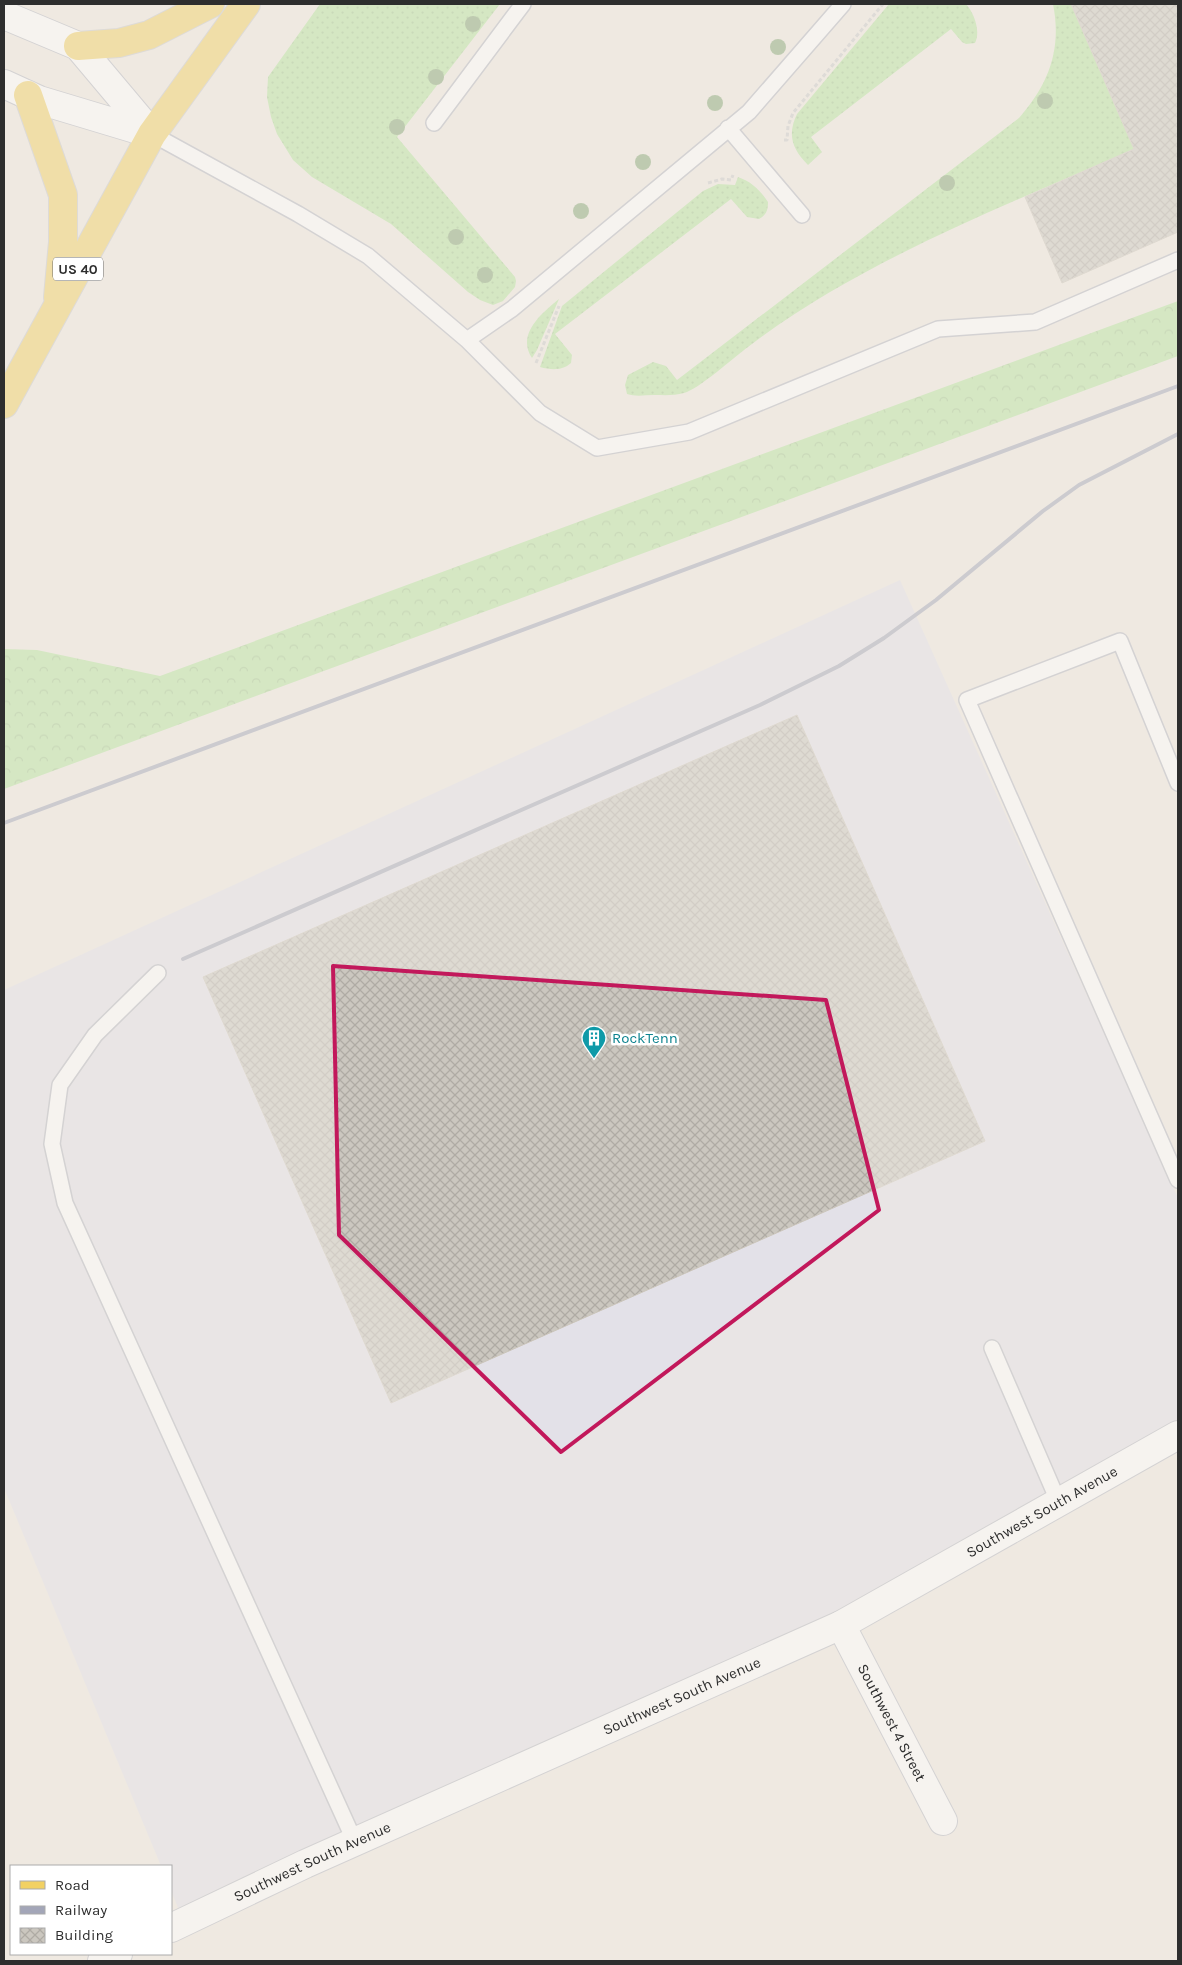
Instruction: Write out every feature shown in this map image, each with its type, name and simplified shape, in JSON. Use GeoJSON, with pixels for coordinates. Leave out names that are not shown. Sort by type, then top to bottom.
{"type":"FeatureCollection","features":[{"type":"Feature","properties":{"kind":"main road"},"geometry":{"type":"LineString","coordinates":[[78,46],[119,43],[149,35],[210,4]]}},
{"type":"Feature","properties":{"kind":"main road","name":"US 40"},"geometry":{"type":"LineString","coordinates":[[4,404],[152,134],[246,4]]}},
{"type":"Feature","properties":{"kind":"main road"},"geometry":{"type":"LineString","coordinates":[[28,95],[63,195],[63,242],[57,307]]}},
{"type":"Feature","properties":{"kind":"street"},"geometry":{"type":"LineString","coordinates":[[4,16],[78,46],[152,134]]}},
{"type":"Feature","properties":{"kind":"street"},"geometry":{"type":"LineString","coordinates":[[4,84],[39,100],[152,134]]}},
{"type":"Feature","properties":{"kind":"street","name":"Southwest South Avenue"},"geometry":{"type":"LineString","coordinates":[[172,1928],[355,1842],[841,1625],[1178,1435]]}},
{"type":"Feature","properties":{"kind":"street","name":"Southwest 4 Street"},"geometry":{"type":"LineString","coordinates":[[841,1625],[943,1821]]}},
{"type":"Feature","properties":{"kind":"street"},"geometry":{"type":"LineString","coordinates":[[102,1961],[116,1955]]}},
{"type":"Feature","properties":{"kind":"lane"},"geometry":{"type":"LineString","coordinates":[[434,123],[523,4]]}},
{"type":"Feature","properties":{"kind":"lane"},"geometry":{"type":"LineString","coordinates":[[467,340],[512,309],[749,112],[843,4]]}},
{"type":"Feature","properties":{"kind":"lane"},"geometry":{"type":"LineString","coordinates":[[728,128],[802,215]]}},
{"type":"Feature","properties":{"kind":"lane"},"geometry":{"type":"LineString","coordinates":[[152,134],[298,214],[368,256],[467,340],[540,413],[597,448],[689,432],[938,329],[1035,322],[1178,260]]}},
{"type":"Feature","properties":{"kind":"lane"},"geometry":{"type":"LineString","coordinates":[[1178,783],[1120,641],[966,700],[1178,1176]]}},
{"type":"Feature","properties":{"kind":"lane"},"geometry":{"type":"LineString","coordinates":[[158,974],[95,1035],[60,1085],[52,1144],[65,1203],[355,1842]]}},
{"type":"Feature","properties":{"kind":"lane"},"geometry":{"type":"LineString","coordinates":[[992,1348],[1059,1503]]}},
{"type":"Feature","properties":{"kind":"path"},"geometry":{"type":"LineString","coordinates":[[784,140],[787,140],[788,126],[793,113],[883,4]]}},
{"type":"Feature","properties":{"kind":"path"},"geometry":{"type":"LineString","coordinates":[[701,188],[713,180],[732,180],[733,175]]}},
{"type":"Feature","properties":{"kind":"path"},"geometry":{"type":"LineString","coordinates":[[536,363],[562,300]]}},
{"type":"Feature","properties":{"kind":"highlighted area"},"geometry":{"type":"Polygon","coordinates":[[[333,966],[826,1000],[879,1210],[561,1452],[339,1235],[333,966]]]}},
{"type":"Feature","properties":{"kind":"shaded area"},"geometry":{"type":"Polygon","coordinates":[[[900,580],[1178,1198],[1178,1435],[841,1625],[184,1922],[172,1893],[172,1865],[161,1865],[4,1488],[4,990],[900,580]]]}},
{"type":"Feature","properties":{"kind":"green space"},"geometry":{"type":"Polygon","coordinates":[[[320,4],[500,4],[397,137],[515,277],[515,287],[503,301],[493,305],[480,300],[468,292],[391,224],[312,177],[293,160],[277,134],[271,117],[267,97],[268,77],[320,4]]]}},
{"type":"Feature","properties":{"kind":"green space"},"geometry":{"type":"Polygon","coordinates":[[[889,4],[966,4],[976,22],[977,38],[975,43],[966,44],[962,42],[951,29],[811,137],[822,152],[808,165],[798,153],[793,141],[792,129],[797,114],[889,4]]]}},
{"type":"Feature","properties":{"kind":"green space"},"geometry":{"type":"Polygon","coordinates":[[[1053,4],[1071,4],[1134,149],[935,237],[837,288],[791,316],[707,380],[684,393],[637,396],[627,394],[625,385],[628,375],[653,362],[666,366],[677,380],[1019,118],[1038,92],[1051,65],[1056,36],[1053,4]]]}},
{"type":"Feature","properties":{"kind":"green space"},"geometry":{"type":"Polygon","coordinates":[[[738,177],[755,187],[768,202],[767,210],[763,216],[759,219],[747,217],[731,199],[555,334],[572,355],[571,363],[556,369],[540,367],[562,306],[703,191],[718,184],[735,185],[738,177]]]}},
{"type":"Feature","properties":{"kind":"green space"},"geometry":{"type":"Polygon","coordinates":[[[559,299],[532,358],[527,341],[529,332],[539,317],[559,299]]]}},
{"type":"Feature","properties":{"kind":"green space"},"geometry":{"type":"Polygon","coordinates":[[[1178,301],[1178,356],[4,789],[4,649],[37,650],[160,676],[1178,301]]]}},
{"type":"Feature","properties":{"kind":"building"},"geometry":{"type":"Polygon","coordinates":[[[1071,4],[1178,4],[1178,232],[1062,283],[1025,197],[1134,149],[1071,4]]]}},
{"type":"Feature","properties":{"kind":"building","name":"RockTenn"},"geometry":{"type":"Polygon","coordinates":[[[797,715],[985,1141],[391,1403],[203,977],[797,715]]]}},
{"type":"Feature","properties":{"kind":"railway"},"geometry":{"type":"LineString","coordinates":[[4,823],[1178,386]]}},
{"type":"Feature","properties":{"kind":"railway"},"geometry":{"type":"LineString","coordinates":[[183,959],[760,705],[839,666],[884,638],[936,600],[1043,511],[1079,485],[1178,434]]}},
{"type":"Feature","properties":{"kind":"place","name":"RockTenn"},"geometry":{"type":"Point","coordinates":[594,1059]}}]}
